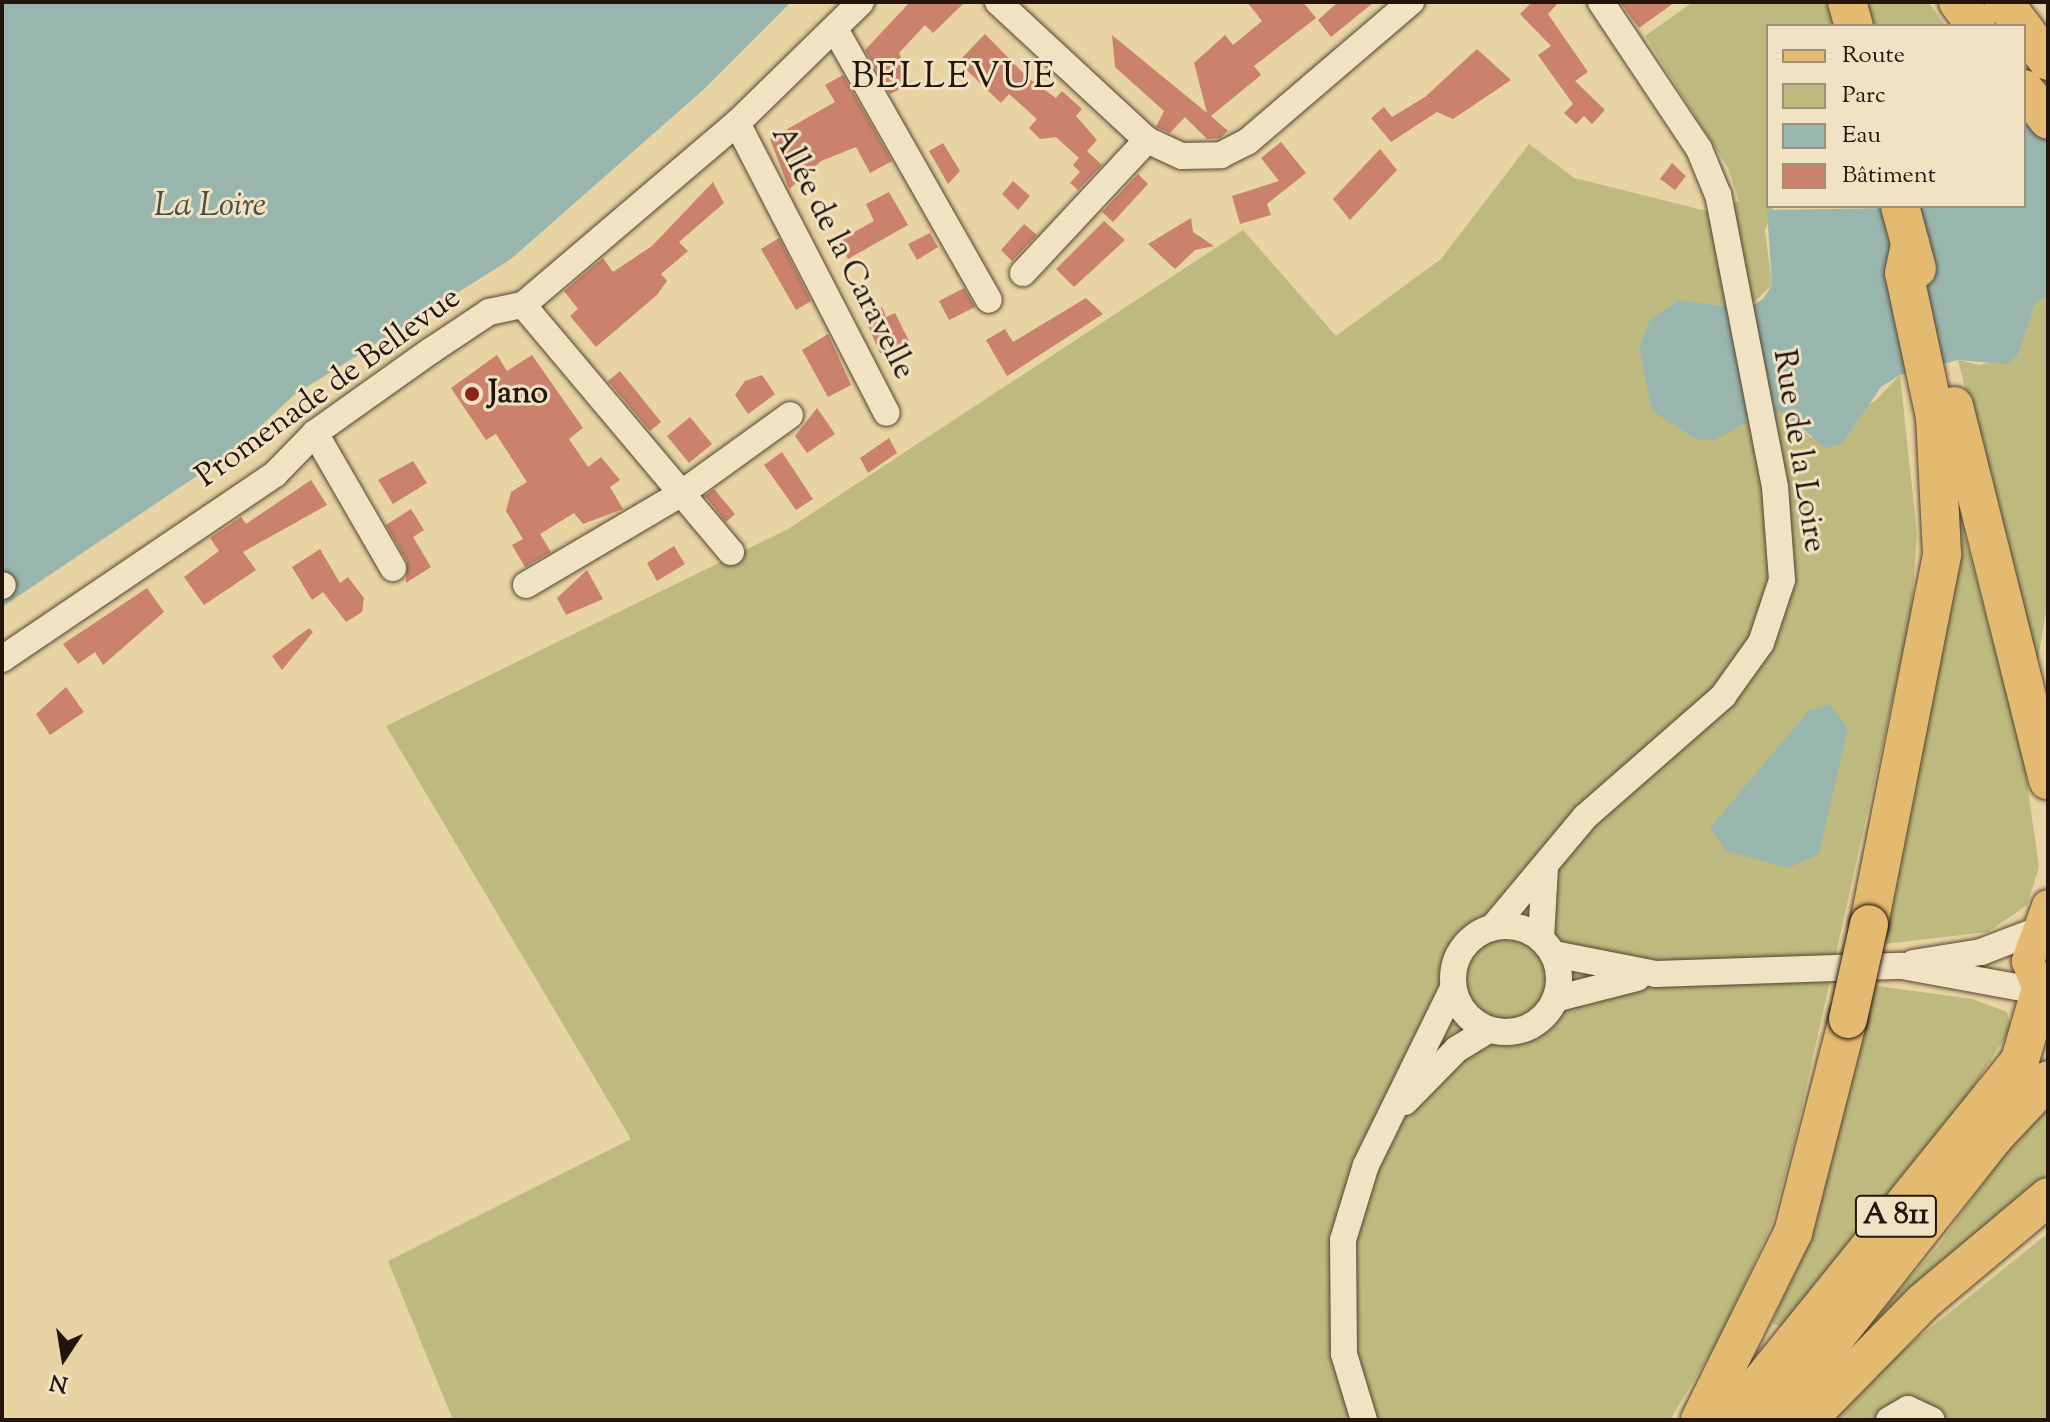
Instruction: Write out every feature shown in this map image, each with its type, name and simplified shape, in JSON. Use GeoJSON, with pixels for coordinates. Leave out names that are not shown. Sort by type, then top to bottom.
{"type":"FeatureCollection","features":[{"type":"Feature","properties":{"kind":"highway"},"geometry":{"type":"LineString","coordinates":[[1847,2],[1853,24]]}},
{"type":"Feature","properties":{"kind":"highway"},"geometry":{"type":"LineString","coordinates":[[1958,2],[1974,24]]}},
{"type":"Feature","properties":{"kind":"highway"},"geometry":{"type":"LineString","coordinates":[[2003,2],[2020,24]]}},
{"type":"Feature","properties":{"kind":"highway"},"geometry":{"type":"LineString","coordinates":[[2026,32],[2048,61]]}},
{"type":"Feature","properties":{"kind":"highway"},"geometry":{"type":"LineString","coordinates":[[2026,92],[2048,120]]}},
{"type":"Feature","properties":{"kind":"highway"},"geometry":{"type":"LineString","coordinates":[[1901,208],[1910,244],[1904,273],[1942,398],[2048,780]]}},
{"type":"Feature","properties":{"kind":"highway"},"geometry":{"type":"LineString","coordinates":[[1700,1420],[1793,1233],[1848,1019],[1939,592],[1943,521],[1942,398]]}},
{"type":"Feature","properties":{"kind":"highway","name":"A 811"},"geometry":{"type":"LineString","coordinates":[[1730,1420],[2020,1060],[2040,1001]]}},
{"type":"Feature","properties":{"kind":"highway","name":"A 811"},"geometry":{"type":"LineString","coordinates":[[1770,1420],[1997,1134],[2048,1080]]}},
{"type":"Feature","properties":{"kind":"highway"},"geometry":{"type":"LineString","coordinates":[[1807,1420],[1923,1302],[2048,1197]]}},
{"type":"Feature","properties":{"kind":"main road"},"geometry":{"type":"LineString","coordinates":[[2040,919],[2040,1001]]}},
{"type":"Feature","properties":{"kind":"street","name":"Promenade de Bellevue"},"geometry":{"type":"LineString","coordinates":[[2,659],[275,474],[315,433],[489,312],[523,305],[737,123],[836,31],[861,2]]}},
{"type":"Feature","properties":{"kind":"street"},"geometry":{"type":"LineString","coordinates":[[998,2],[1147,140],[1182,156],[1221,155],[1247,142],[1411,2]]}},
{"type":"Feature","properties":{"kind":"street","name":"Rue de la Loire"},"geometry":{"type":"LineString","coordinates":[[1493,927],[1585,817],[1695,725],[1761,643],[1784,553],[1718,195],[1699,149],[1601,2]]}},
{"type":"Feature","properties":{"kind":"street"},"geometry":{"type":"LineString","coordinates":[[836,31],[989,300]]}},
{"type":"Feature","properties":{"kind":"street","name":"Allée de la Caravelle"},"geometry":{"type":"LineString","coordinates":[[737,123],[887,413]]}},
{"type":"Feature","properties":{"kind":"street"},"geometry":{"type":"LineString","coordinates":[[1023,273],[1147,140]]}},
{"type":"Feature","properties":{"kind":"street"},"geometry":{"type":"LineString","coordinates":[[523,305],[731,552]]}},
{"type":"Feature","properties":{"kind":"street"},"geometry":{"type":"LineString","coordinates":[[526,585],[682,493],[790,415]]}},
{"type":"Feature","properties":{"kind":"street"},"geometry":{"type":"LineString","coordinates":[[315,433],[393,568]]}},
{"type":"Feature","properties":{"kind":"street"},"geometry":{"type":"LineString","coordinates":[[1549,862],[1548,946],[1555,999]]}},
{"type":"Feature","properties":{"kind":"street"},"geometry":{"type":"LineString","coordinates":[[1397,1111],[1457,1049],[1489,1030],[1533,1025],[1555,999],[1656,974],[1902,966],[1981,952],[2040,919]]}},
{"type":"Feature","properties":{"kind":"street"},"geometry":{"type":"LineString","coordinates":[[1364,1420],[1344,1354],[1343,1240],[1366,1165],[1397,1111],[1453,988],[1458,953],[1493,927],[1519,927],[1548,946],[1656,974]]}},
{"type":"Feature","properties":{"kind":"street"},"geometry":{"type":"LineString","coordinates":[[1902,966],[2040,1001]]}},
{"type":"Feature","properties":{"kind":"street"},"geometry":{"type":"LineString","coordinates":[[1453,988],[1468,1017],[1489,1030]]}},
{"type":"Feature","properties":{"kind":"street"},"geometry":{"type":"LineString","coordinates":[[1889,1420],[1908,1409],[1932,1420]]}},
{"type":"Feature","properties":{"kind":"green space"},"geometry":{"type":"Polygon","coordinates":[[[1693,2],[1928,2],[1944,24],[1766,24],[1766,208],[1773,208],[1765,230],[1772,285],[1747,309],[1690,302],[1729,429],[1766,412],[1784,412],[1811,438],[1875,401],[1900,375],[1917,534],[1911,616],[1795,1138],[1772,1223],[1720,1337],[1670,1420],[453,1420],[388,1261],[631,1139],[386,726],[788,529],[1243,230],[1336,336],[1441,259],[1529,144],[1574,178],[1706,211],[1739,201],[1728,168],[1645,36],[1693,2]]]}},
{"type":"Feature","properties":{"kind":"green space"},"geometry":{"type":"Polygon","coordinates":[[[2048,296],[2048,600],[2036,671],[1958,360],[1979,365],[2018,355],[2035,303],[2048,296]]]}},
{"type":"Feature","properties":{"kind":"green space"},"geometry":{"type":"Polygon","coordinates":[[[1959,515],[2023,754],[2039,867],[2027,905],[1988,932],[1884,944],[1952,594],[1959,515]]]}},
{"type":"Feature","properties":{"kind":"green space"},"geometry":{"type":"Polygon","coordinates":[[[1870,985],[1972,999],[2007,1012],[2011,1028],[1949,1125],[1783,1326],[1772,1324],[1815,1216],[1870,985]]]}},
{"type":"Feature","properties":{"kind":"green space"},"geometry":{"type":"Polygon","coordinates":[[[2048,1103],[2048,1175],[1851,1344],[1939,1245],[2027,1121],[2048,1103]]]}},
{"type":"Feature","properties":{"kind":"green space"},"geometry":{"type":"Polygon","coordinates":[[[2048,1233],[2048,1420],[1833,1420],[1893,1358],[2048,1233]]]}},
{"type":"Feature","properties":{"kind":"water","name":"La Loire"},"geometry":{"type":"Polygon","coordinates":[[[2,2],[791,2],[703,90],[511,259],[294,395],[234,451],[2,607],[2,2]]]}},
{"type":"Feature","properties":{"kind":"water"},"geometry":{"type":"Polygon","coordinates":[[[2048,105],[2048,296],[2035,303],[2018,355],[2007,364],[1958,360],[1900,375],[1881,387],[1842,444],[1825,448],[1783,412],[1766,412],[1715,440],[1697,440],[1652,411],[1639,348],[1650,320],[1678,300],[1747,309],[1763,299],[1772,285],[1767,210],[2026,208],[2026,110],[2048,105]]]}},
{"type":"Feature","properties":{"kind":"water"},"geometry":{"type":"Polygon","coordinates":[[[1830,705],[1848,728],[1819,854],[1788,868],[1726,851],[1710,828],[1809,710],[1830,705]]]}},
{"type":"Feature","properties":{"kind":"building"},"geometry":{"type":"Polygon","coordinates":[[[910,2],[965,2],[933,33],[925,25],[899,53],[911,83],[890,94],[865,50],[910,2]]]}},
{"type":"Feature","properties":{"kind":"building"},"geometry":{"type":"Polygon","coordinates":[[[1247,2],[1303,2],[1316,18],[1254,66],[1261,75],[1211,116],[1228,131],[1220,138],[1207,139],[1185,117],[1170,133],[1156,127],[1164,111],[1115,67],[1112,35],[1207,113],[1194,63],[1225,35],[1233,45],[1262,21],[1247,2]]]}},
{"type":"Feature","properties":{"kind":"building"},"geometry":{"type":"Polygon","coordinates":[[[1338,2],[1374,2],[1331,37],[1318,20],[1338,2]]]}},
{"type":"Feature","properties":{"kind":"building"},"geometry":{"type":"Polygon","coordinates":[[[1532,2],[1559,2],[1548,14],[1588,72],[1575,81],[1605,110],[1592,124],[1584,116],[1576,124],[1564,113],[1573,104],[1538,55],[1551,46],[1520,14],[1532,2]]]}},
{"type":"Feature","properties":{"kind":"building"},"geometry":{"type":"Polygon","coordinates":[[[1620,2],[1675,2],[1639,28],[1620,2]]]}},
{"type":"Feature","properties":{"kind":"building"},"geometry":{"type":"Polygon","coordinates":[[[985,34],[1028,78],[1056,98],[1062,91],[1082,109],[1076,116],[1097,140],[1087,151],[1102,165],[1078,190],[1070,183],[1080,172],[1073,165],[1079,158],[1056,137],[1040,139],[1029,128],[1037,119],[1009,94],[1001,103],[958,62],[985,34]]]}},
{"type":"Feature","properties":{"kind":"building"},"geometry":{"type":"Polygon","coordinates":[[[1477,49],[1511,80],[1453,119],[1437,112],[1391,142],[1371,118],[1384,107],[1392,117],[1425,97],[1477,49]]]}},
{"type":"Feature","properties":{"kind":"building"},"geometry":{"type":"Polygon","coordinates":[[[843,75],[892,161],[870,173],[856,147],[821,161],[789,189],[770,139],[835,102],[825,85],[843,75]]]}},
{"type":"Feature","properties":{"kind":"building"},"geometry":{"type":"Polygon","coordinates":[[[1281,142],[1306,173],[1267,204],[1271,215],[1240,224],[1232,196],[1279,181],[1261,158],[1281,142]]]}},
{"type":"Feature","properties":{"kind":"building"},"geometry":{"type":"Polygon","coordinates":[[[943,143],[960,171],[948,184],[929,151],[943,143]]]}},
{"type":"Feature","properties":{"kind":"building"},"geometry":{"type":"Polygon","coordinates":[[[1380,149],[1397,170],[1350,220],[1333,199],[1380,149]]]}},
{"type":"Feature","properties":{"kind":"building"},"geometry":{"type":"Polygon","coordinates":[[[1672,163],[1686,176],[1675,190],[1660,179],[1672,163]]]}},
{"type":"Feature","properties":{"kind":"building"},"geometry":{"type":"Polygon","coordinates":[[[1138,174],[1148,184],[1113,222],[1102,212],[1138,174]]]}},
{"type":"Feature","properties":{"kind":"building"},"geometry":{"type":"Polygon","coordinates":[[[1013,181],[1030,196],[1018,210],[1002,194],[1013,181]]]}},
{"type":"Feature","properties":{"kind":"building"},"geometry":{"type":"Polygon","coordinates":[[[713,182],[724,203],[679,242],[688,251],[661,274],[667,281],[657,295],[596,347],[570,316],[578,309],[564,291],[603,258],[613,272],[652,246],[713,182]]]}},
{"type":"Feature","properties":{"kind":"building"},"geometry":{"type":"Polygon","coordinates":[[[889,192],[908,225],[848,259],[838,241],[874,221],[866,204],[889,192]]]}},
{"type":"Feature","properties":{"kind":"building"},"geometry":{"type":"Polygon","coordinates":[[[1191,218],[1193,232],[1214,246],[1195,250],[1175,269],[1148,244],[1191,218]]]}},
{"type":"Feature","properties":{"kind":"building"},"geometry":{"type":"Polygon","coordinates":[[[1104,221],[1125,240],[1074,287],[1056,269],[1104,221]]]}},
{"type":"Feature","properties":{"kind":"building"},"geometry":{"type":"Polygon","coordinates":[[[1024,224],[1037,235],[1012,261],[1001,250],[1024,224]]]}},
{"type":"Feature","properties":{"kind":"building"},"geometry":{"type":"Polygon","coordinates":[[[930,233],[938,247],[917,260],[908,244],[930,233]]]}},
{"type":"Feature","properties":{"kind":"building"},"geometry":{"type":"Polygon","coordinates":[[[779,238],[811,301],[796,310],[761,249],[779,238]]]}},
{"type":"Feature","properties":{"kind":"building"},"geometry":{"type":"Polygon","coordinates":[[[964,288],[975,307],[949,320],[939,301],[964,288]]]}},
{"type":"Feature","properties":{"kind":"building"},"geometry":{"type":"Polygon","coordinates":[[[1086,298],[1103,314],[1007,376],[986,340],[1005,329],[1013,342],[1086,298]]]}},
{"type":"Feature","properties":{"kind":"building"},"geometry":{"type":"Polygon","coordinates":[[[882,307],[886,317],[895,313],[909,341],[887,353],[880,353],[864,317],[882,307]]]}},
{"type":"Feature","properties":{"kind":"building"},"geometry":{"type":"Polygon","coordinates":[[[828,334],[851,385],[828,397],[802,350],[828,334]]]}},
{"type":"Feature","properties":{"kind":"building"},"geometry":{"type":"Polygon","coordinates":[[[497,355],[507,371],[532,355],[583,428],[569,439],[588,467],[601,457],[620,480],[610,487],[623,509],[583,524],[574,513],[540,534],[551,552],[525,567],[512,545],[523,539],[506,511],[511,492],[527,482],[496,434],[486,440],[451,388],[497,355]]]}},
{"type":"Feature","properties":{"kind":"building"},"geometry":{"type":"Polygon","coordinates":[[[620,371],[661,422],[650,431],[608,381],[620,371]]]}},
{"type":"Feature","properties":{"kind":"building"},"geometry":{"type":"Polygon","coordinates":[[[762,375],[775,394],[748,414],[735,395],[745,381],[762,375]]]}},
{"type":"Feature","properties":{"kind":"building"},"geometry":{"type":"Polygon","coordinates":[[[817,408],[835,434],[807,453],[795,436],[817,408]]]}},
{"type":"Feature","properties":{"kind":"building"},"geometry":{"type":"Polygon","coordinates":[[[690,417],[712,444],[689,463],[667,436],[690,417]]]}},
{"type":"Feature","properties":{"kind":"building"},"geometry":{"type":"Polygon","coordinates":[[[889,438],[897,453],[868,473],[860,458],[889,438]]]}},
{"type":"Feature","properties":{"kind":"building"},"geometry":{"type":"Polygon","coordinates":[[[782,452],[813,499],[796,510],[764,465],[782,452]]]}},
{"type":"Feature","properties":{"kind":"building"},"geometry":{"type":"Polygon","coordinates":[[[413,461],[427,483],[393,504],[378,480],[413,461]]]}},
{"type":"Feature","properties":{"kind":"building"},"geometry":{"type":"Polygon","coordinates":[[[311,480],[327,505],[243,552],[256,570],[204,605],[184,577],[219,551],[210,538],[241,517],[246,524],[311,480]]]}},
{"type":"Feature","properties":{"kind":"building"},"geometry":{"type":"Polygon","coordinates":[[[714,489],[735,514],[726,522],[705,496],[714,489]]]}},
{"type":"Feature","properties":{"kind":"building"},"geometry":{"type":"Polygon","coordinates":[[[411,509],[424,530],[413,537],[431,567],[406,583],[407,561],[386,525],[411,509]]]}},
{"type":"Feature","properties":{"kind":"building"},"geometry":{"type":"Polygon","coordinates":[[[674,546],[685,564],[657,581],[647,563],[674,546]]]}},
{"type":"Feature","properties":{"kind":"building"},"geometry":{"type":"Polygon","coordinates":[[[320,549],[340,583],[348,577],[364,598],[362,612],[346,622],[323,592],[312,600],[292,567],[320,549]]]}},
{"type":"Feature","properties":{"kind":"building"},"geometry":{"type":"Polygon","coordinates":[[[587,570],[603,599],[566,615],[557,598],[587,570]]]}},
{"type":"Feature","properties":{"kind":"building"},"geometry":{"type":"Polygon","coordinates":[[[147,588],[164,612],[103,665],[95,652],[78,664],[63,644],[147,588]]]}},
{"type":"Feature","properties":{"kind":"building"},"geometry":{"type":"Polygon","coordinates":[[[309,628],[313,632],[282,670],[272,656],[309,628]]]}},
{"type":"Feature","properties":{"kind":"building"},"geometry":{"type":"Polygon","coordinates":[[[66,687],[84,712],[50,735],[36,714],[66,687]]]}},
{"type":"Feature","properties":{"kind":"place","name":"Jano"},"geometry":{"type":"Point","coordinates":[472,394]}},
{"type":"Feature","properties":{"kind":"district","name":"BELLEVUE"},"geometry":{"type":"Point","coordinates":[954,79]}}]}
